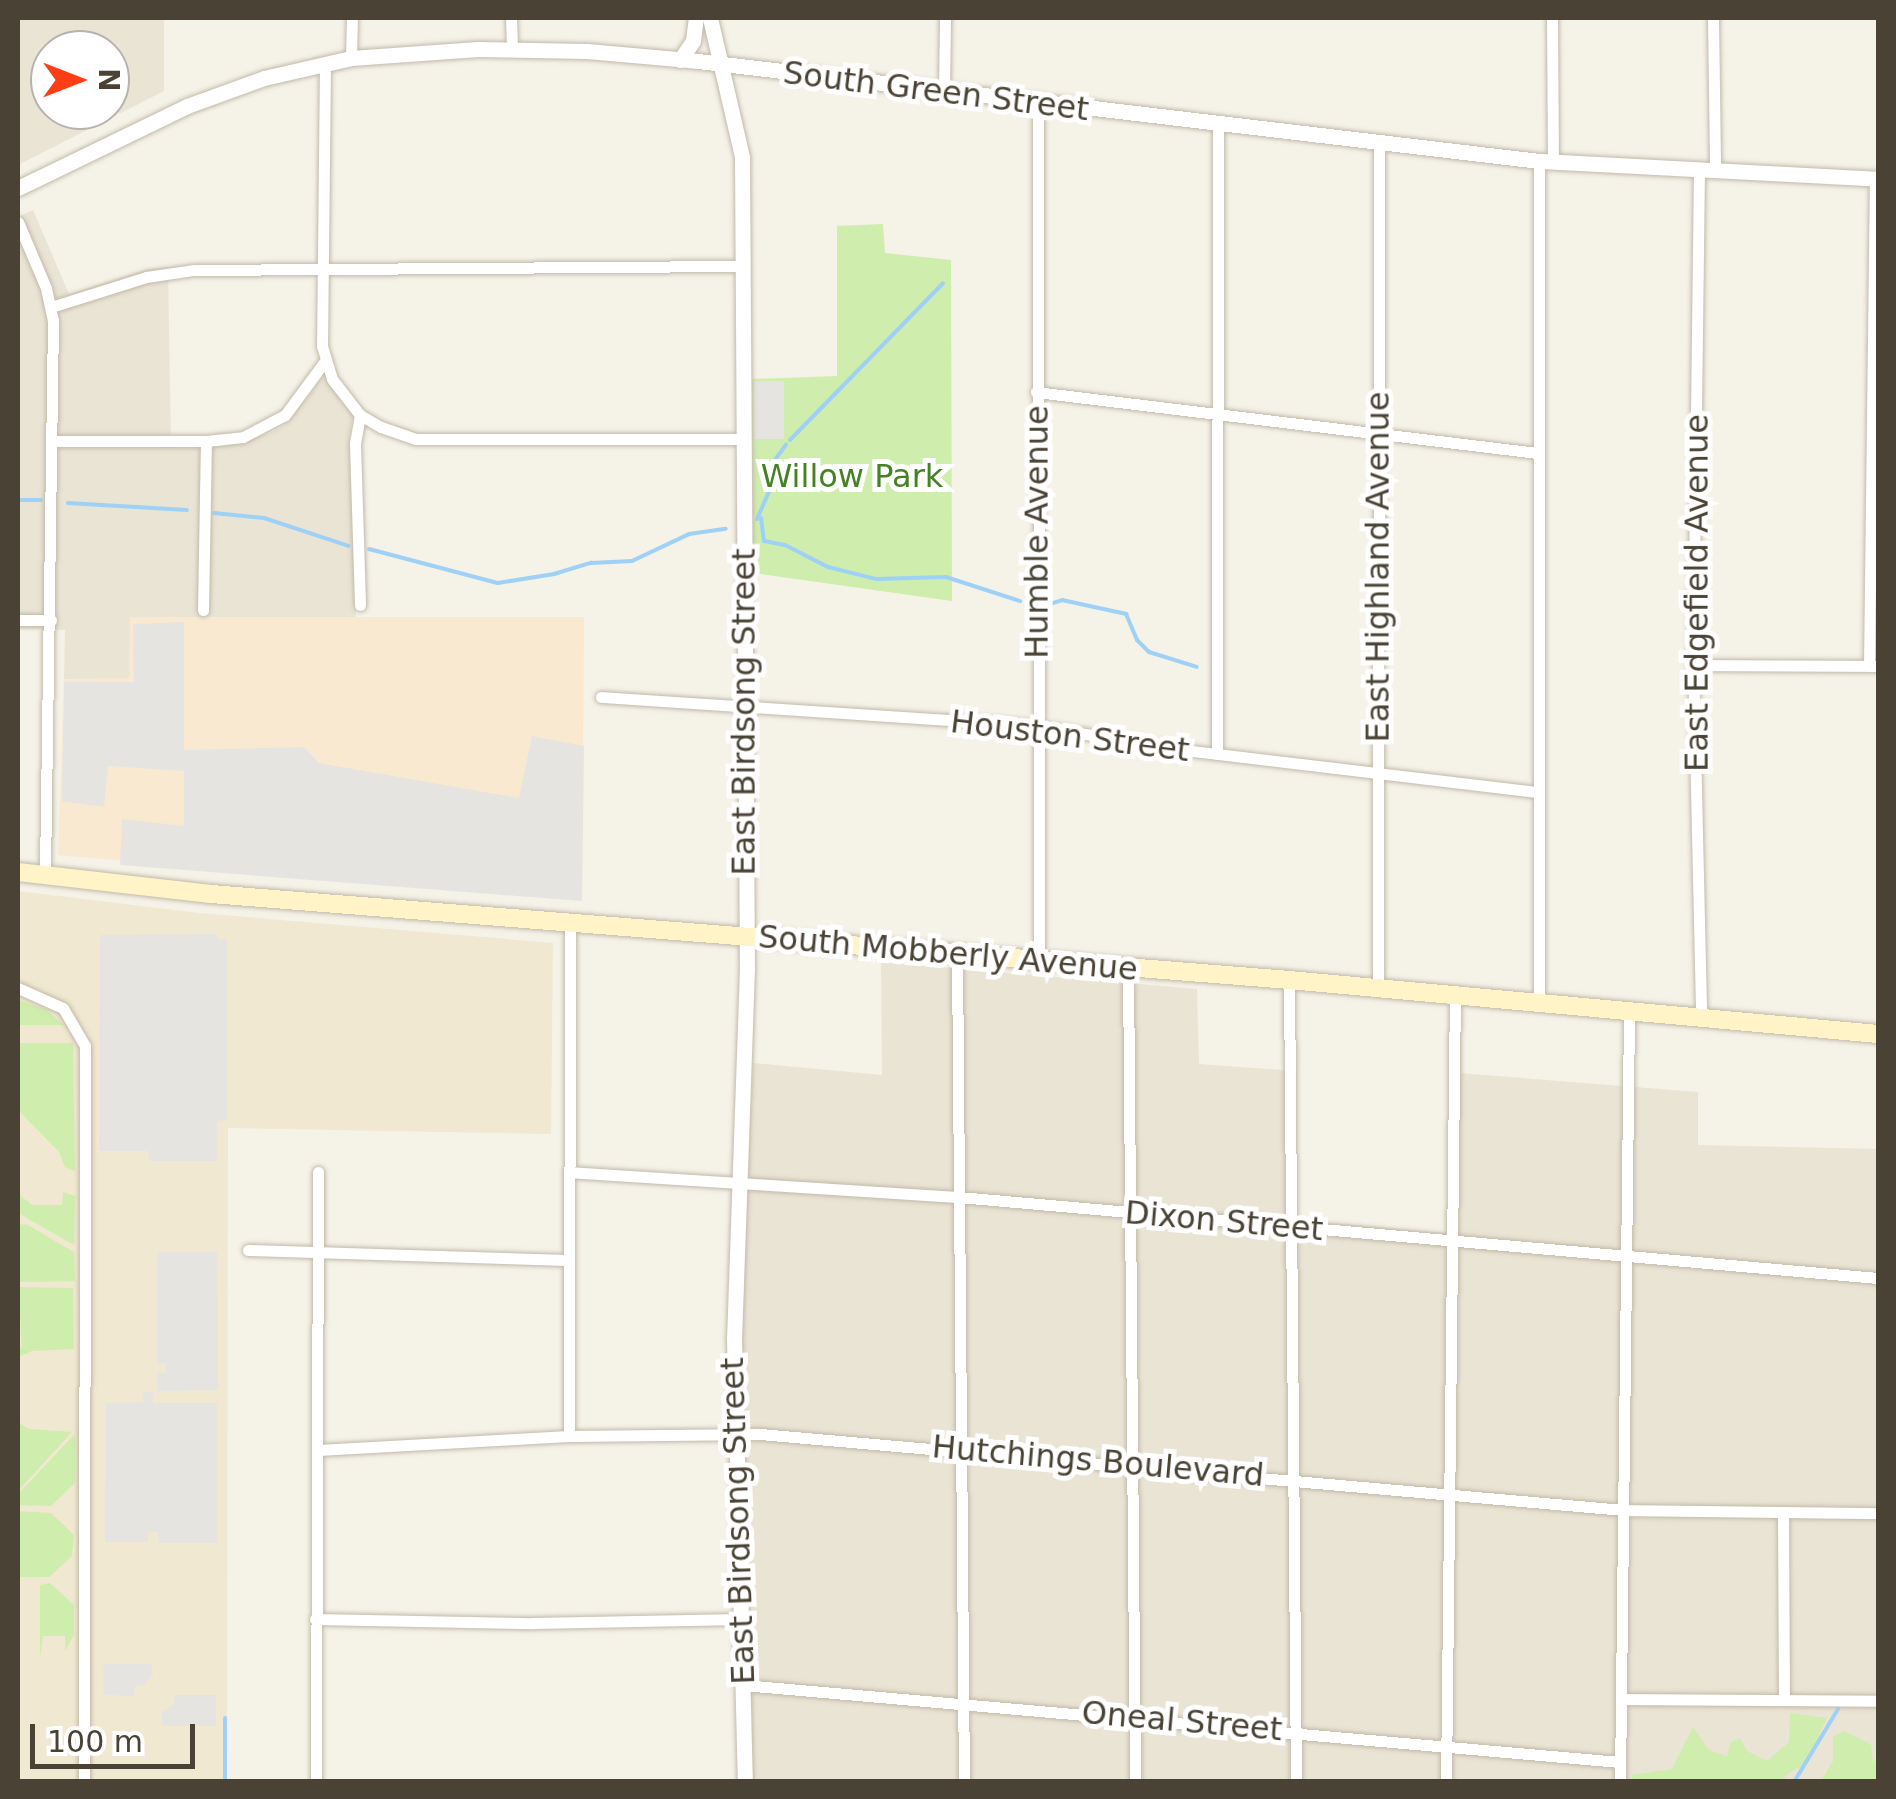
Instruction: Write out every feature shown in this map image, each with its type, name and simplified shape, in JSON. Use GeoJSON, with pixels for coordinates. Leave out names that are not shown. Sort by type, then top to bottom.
{"type":"FeatureCollection","features":[{"type":"Feature","properties":{"kind":"main road","name":"South Mobberly Avenue"},"geometry":{"type":"LineString","coordinates":[[18,872],[570,924],[1289,980],[1878,1034]]}},
{"type":"Feature","properties":{"kind":"street"},"geometry":{"type":"LineString","coordinates":[[351,58],[352,18]]}},
{"type":"Feature","properties":{"kind":"street"},"geometry":{"type":"LineString","coordinates":[[511,18],[512,48]]}},
{"type":"Feature","properties":{"kind":"street"},"geometry":{"type":"LineString","coordinates":[[680,60],[694,40],[696,18]]}},
{"type":"Feature","properties":{"kind":"street","name":"East Birdsong Street"},"geometry":{"type":"LineString","coordinates":[[710,18],[742,149],[746,937],[736,1434],[745,1782]]}},
{"type":"Feature","properties":{"kind":"street"},"geometry":{"type":"LineString","coordinates":[[944,92],[945,18]]}},
{"type":"Feature","properties":{"kind":"street"},"geometry":{"type":"LineString","coordinates":[[1539,1003],[1536,453],[1552,18]]}},
{"type":"Feature","properties":{"kind":"street","name":"East Edgefield Avenue"},"geometry":{"type":"LineString","coordinates":[[1701,1017],[1694,665],[1712,18]]}},
{"type":"Feature","properties":{"kind":"street","name":"South Green Street"},"geometry":{"type":"LineString","coordinates":[[18,188],[209,96],[324,63],[512,48],[722,64],[1546,162],[1877,179]]}},
{"type":"Feature","properties":{"kind":"street"},"geometry":{"type":"LineString","coordinates":[[324,63],[321,269],[325,360],[337,386],[360,415],[401,436],[434,440],[743,439]]}},
{"type":"Feature","properties":{"kind":"street","name":"Humble Avenue"},"geometry":{"type":"LineString","coordinates":[[1038,104],[1039,961]]}},
{"type":"Feature","properties":{"kind":"street"},"geometry":{"type":"LineString","coordinates":[[1216,754],[1218,126]]}},
{"type":"Feature","properties":{"kind":"street","name":"East Highland Avenue"},"geometry":{"type":"LineString","coordinates":[[1378,988],[1379,145]]}},
{"type":"Feature","properties":{"kind":"street"},"geometry":{"type":"LineString","coordinates":[[1694,665],[1874,666],[1877,179]]}},
{"type":"Feature","properties":{"kind":"street"},"geometry":{"type":"LineString","coordinates":[[18,222],[52,307],[52,620],[45,876]]}},
{"type":"Feature","properties":{"kind":"street"},"geometry":{"type":"LineString","coordinates":[[52,307],[171,272],[742,266]]}},
{"type":"Feature","properties":{"kind":"street"},"geometry":{"type":"LineString","coordinates":[[52,441],[206,441],[244,437],[275,423],[290,410],[325,360]]}},
{"type":"Feature","properties":{"kind":"street"},"geometry":{"type":"LineString","coordinates":[[1036,392],[1536,453]]}},
{"type":"Feature","properties":{"kind":"street"},"geometry":{"type":"LineString","coordinates":[[360,415],[355,435],[360,605]]}},
{"type":"Feature","properties":{"kind":"street"},"geometry":{"type":"LineString","coordinates":[[203,610],[206,441]]}},
{"type":"Feature","properties":{"kind":"street"},"geometry":{"type":"LineString","coordinates":[[18,620],[52,620]]}},
{"type":"Feature","properties":{"kind":"street","name":"Houston Street"},"geometry":{"type":"LineString","coordinates":[[601,698],[1037,726],[1216,754],[1538,792]]}},
{"type":"Feature","properties":{"kind":"street"},"geometry":{"type":"LineString","coordinates":[[569,1436],[570,924]]}},
{"type":"Feature","properties":{"kind":"street"},"geometry":{"type":"LineString","coordinates":[[957,954],[964,1782]]}},
{"type":"Feature","properties":{"kind":"street"},"geometry":{"type":"LineString","coordinates":[[1128,967],[1134,1782]]}},
{"type":"Feature","properties":{"kind":"street"},"geometry":{"type":"LineString","coordinates":[[1289,980],[1296,1782]]}},
{"type":"Feature","properties":{"kind":"street"},"geometry":{"type":"LineString","coordinates":[[18,988],[63,1008],[85,1046],[84,1782]]}},
{"type":"Feature","properties":{"kind":"street"},"geometry":{"type":"LineString","coordinates":[[1446,1782],[1455,994]]}},
{"type":"Feature","properties":{"kind":"street"},"geometry":{"type":"LineString","coordinates":[[1620,1782],[1630,1011]]}},
{"type":"Feature","properties":{"kind":"street"},"geometry":{"type":"LineString","coordinates":[[316,1782],[318,1172]]}},
{"type":"Feature","properties":{"kind":"street","name":"Dixon Street"},"geometry":{"type":"LineString","coordinates":[[569,1172],[959,1197],[1878,1278]]}},
{"type":"Feature","properties":{"kind":"street"},"geometry":{"type":"LineString","coordinates":[[248,1250],[569,1260]]}},
{"type":"Feature","properties":{"kind":"street","name":"Hutchings Boulevard"},"geometry":{"type":"LineString","coordinates":[[318,1450],[569,1436],[736,1434],[1131,1464],[1623,1510],[1878,1514]]}},
{"type":"Feature","properties":{"kind":"street"},"geometry":{"type":"LineString","coordinates":[[1783,1513],[1784,1700]]}},
{"type":"Feature","properties":{"kind":"street"},"geometry":{"type":"LineString","coordinates":[[315,1619],[532,1624],[741,1620]]}},
{"type":"Feature","properties":{"kind":"street","name":"Oneal Street"},"geometry":{"type":"LineString","coordinates":[[743,1685],[964,1701],[1620,1762]]}},
{"type":"Feature","properties":{"kind":"street"},"geometry":{"type":"LineString","coordinates":[[1622,1699],[1878,1701]]}},
{"type":"Feature","properties":{"kind":"shaded area"},"geometry":{"type":"Polygon","coordinates":[[[18,18],[164,18],[164,91],[130,108],[130,30],[30,30],[30,130],[87,130],[18,165],[18,18]]]}},
{"type":"Feature","properties":{"kind":"shaded area"},"geometry":{"type":"Polygon","coordinates":[[[33,210],[69,294],[147,269],[168,267],[171,447],[221,447],[270,433],[285,425],[323,377],[353,414],[349,437],[356,617],[131,617],[130,679],[64,679],[65,630],[18,629],[18,217],[33,210]]]}},
{"type":"Feature","properties":{"kind":"shaded area"},"geometry":{"type":"Polygon","coordinates":[[[754,381],[784,381],[784,439],[754,439],[754,381]]]}},
{"type":"Feature","properties":{"kind":"shaded area"},"geometry":{"type":"Polygon","coordinates":[[[130,617],[584,617],[582,901],[58,855],[64,679],[129,678],[130,617]]]}},
{"type":"Feature","properties":{"kind":"shaded area"},"geometry":{"type":"Polygon","coordinates":[[[184,622],[184,750],[304,747],[319,763],[519,798],[532,736],[584,746],[582,901],[120,865],[122,819],[184,826],[184,771],[108,766],[104,807],[62,801],[64,682],[134,682],[133,624],[184,622]]]}},
{"type":"Feature","properties":{"kind":"shaded area"},"geometry":{"type":"Polygon","coordinates":[[[18,891],[199,913],[553,943],[551,1134],[228,1128],[227,1781],[18,1782],[18,891]]]}},
{"type":"Feature","properties":{"kind":"shaded area"},"geometry":{"type":"Polygon","coordinates":[[[217,934],[218,939],[227,939],[227,1120],[217,1121],[217,1161],[149,1161],[148,1151],[99,1151],[100,935],[217,934]]]}},
{"type":"Feature","properties":{"kind":"shaded area"},"geometry":{"type":"Polygon","coordinates":[[[881,962],[1197,989],[1199,1064],[1297,1071],[1296,1220],[1458,1234],[1459,1073],[1698,1092],[1698,1145],[1878,1149],[1878,1781],[753,1781],[742,1327],[753,1063],[882,1075],[881,962]]]}},
{"type":"Feature","properties":{"kind":"shaded area"},"geometry":{"type":"Polygon","coordinates":[[[157,1252],[217,1252],[218,1390],[157,1391],[157,1373],[166,1373],[166,1363],[157,1363],[157,1252]]]}},
{"type":"Feature","properties":{"kind":"shaded area"},"geometry":{"type":"Polygon","coordinates":[[[143,1392],[153,1392],[153,1403],[217,1403],[217,1543],[159,1543],[158,1532],[148,1532],[148,1542],[105,1542],[106,1403],[143,1402],[143,1392]]]}},
{"type":"Feature","properties":{"kind":"shaded area"},"geometry":{"type":"Polygon","coordinates":[[[103,1664],[152,1664],[153,1675],[144,1685],[135,1686],[134,1696],[104,1695],[103,1664]]]}},
{"type":"Feature","properties":{"kind":"shaded area"},"geometry":{"type":"Polygon","coordinates":[[[175,1695],[216,1695],[216,1726],[162,1726],[162,1712],[174,1704],[175,1695]]]}},
{"type":"Feature","properties":{"kind":"green space","name":"Willow Park"},"geometry":{"type":"Polygon","coordinates":[[[883,224],[885,253],[951,260],[952,601],[753,573],[752,379],[837,376],[837,226],[883,224]]]}},
{"type":"Feature","properties":{"kind":"green space"},"geometry":{"type":"Polygon","coordinates":[[[18,1000],[45,1009],[64,1025],[18,1025],[18,1000]]]}},
{"type":"Feature","properties":{"kind":"green space"},"geometry":{"type":"Polygon","coordinates":[[[18,1043],[73,1043],[75,1171],[65,1167],[59,1152],[18,1110],[18,1043]]]}},
{"type":"Feature","properties":{"kind":"green space"},"geometry":{"type":"Polygon","coordinates":[[[63,1192],[75,1196],[74,1245],[18,1213],[18,1194],[32,1205],[62,1205],[63,1192]]]}},
{"type":"Feature","properties":{"kind":"green space"},"geometry":{"type":"Polygon","coordinates":[[[18,1224],[28,1225],[74,1252],[75,1281],[18,1282],[18,1224]]]}},
{"type":"Feature","properties":{"kind":"green space"},"geometry":{"type":"Polygon","coordinates":[[[18,1287],[73,1288],[74,1349],[32,1351],[18,1357],[18,1348],[22,1347],[18,1287]]]}},
{"type":"Feature","properties":{"kind":"green space"},"geometry":{"type":"Polygon","coordinates":[[[18,1422],[29,1429],[72,1432],[18,1491],[18,1422]]]}},
{"type":"Feature","properties":{"kind":"green space"},"geometry":{"type":"Polygon","coordinates":[[[75,1434],[75,1483],[51,1506],[18,1505],[18,1494],[75,1434]]]}},
{"type":"Feature","properties":{"kind":"green space"},"geometry":{"type":"Polygon","coordinates":[[[18,1511],[51,1513],[74,1535],[72,1556],[49,1577],[18,1577],[18,1511]]]}},
{"type":"Feature","properties":{"kind":"green space"},"geometry":{"type":"Polygon","coordinates":[[[50,1583],[74,1605],[74,1635],[65,1651],[65,1636],[43,1636],[40,1658],[40,1585],[50,1583]]]}},
{"type":"Feature","properties":{"kind":"green space"},"geometry":{"type":"Polygon","coordinates":[[[1790,1713],[1827,1718],[1805,1764],[1784,1776],[1787,1781],[1632,1781],[1632,1775],[1672,1769],[1693,1727],[1709,1750],[1727,1756],[1730,1743],[1740,1738],[1747,1751],[1767,1761],[1789,1742],[1790,1713]]]}},
{"type":"Feature","properties":{"kind":"green space"},"geometry":{"type":"Polygon","coordinates":[[[1844,1731],[1871,1744],[1873,1761],[1878,1760],[1878,1781],[1821,1781],[1833,1761],[1833,1737],[1844,1731]]]}},
{"type":"Feature","properties":{"kind":"waterway"},"geometry":{"type":"LineString","coordinates":[[790,440],[943,283]]}},
{"type":"Feature","properties":{"kind":"waterway"},"geometry":{"type":"LineString","coordinates":[[757,519],[774,480],[769,468],[786,445]]}},
{"type":"Feature","properties":{"kind":"waterway"},"geometry":{"type":"LineString","coordinates":[[18,500],[41,500]]}},
{"type":"Feature","properties":{"kind":"waterway"},"geometry":{"type":"LineString","coordinates":[[68,503],[187,510]]}},
{"type":"Feature","properties":{"kind":"waterway"},"geometry":{"type":"LineString","coordinates":[[214,513],[264,518],[349,546]]}},
{"type":"Feature","properties":{"kind":"waterway"},"geometry":{"type":"LineString","coordinates":[[761,518],[764,541],[785,545],[828,567],[876,579],[946,577],[1020,601]]}},
{"type":"Feature","properties":{"kind":"waterway"},"geometry":{"type":"LineString","coordinates":[[369,549],[498,583],[591,563],[632,561],[689,534],[726,529]]}},
{"type":"Feature","properties":{"kind":"waterway"},"geometry":{"type":"LineString","coordinates":[[1047,605],[1062,600],[1126,614],[1137,640],[1149,652],[1197,667]]}},
{"type":"Feature","properties":{"kind":"waterway"},"geometry":{"type":"LineString","coordinates":[[1794,1782],[1838,1709]]}},
{"type":"Feature","properties":{"kind":"waterway"},"geometry":{"type":"LineString","coordinates":[[225,1718],[225,1782]]}}]}
